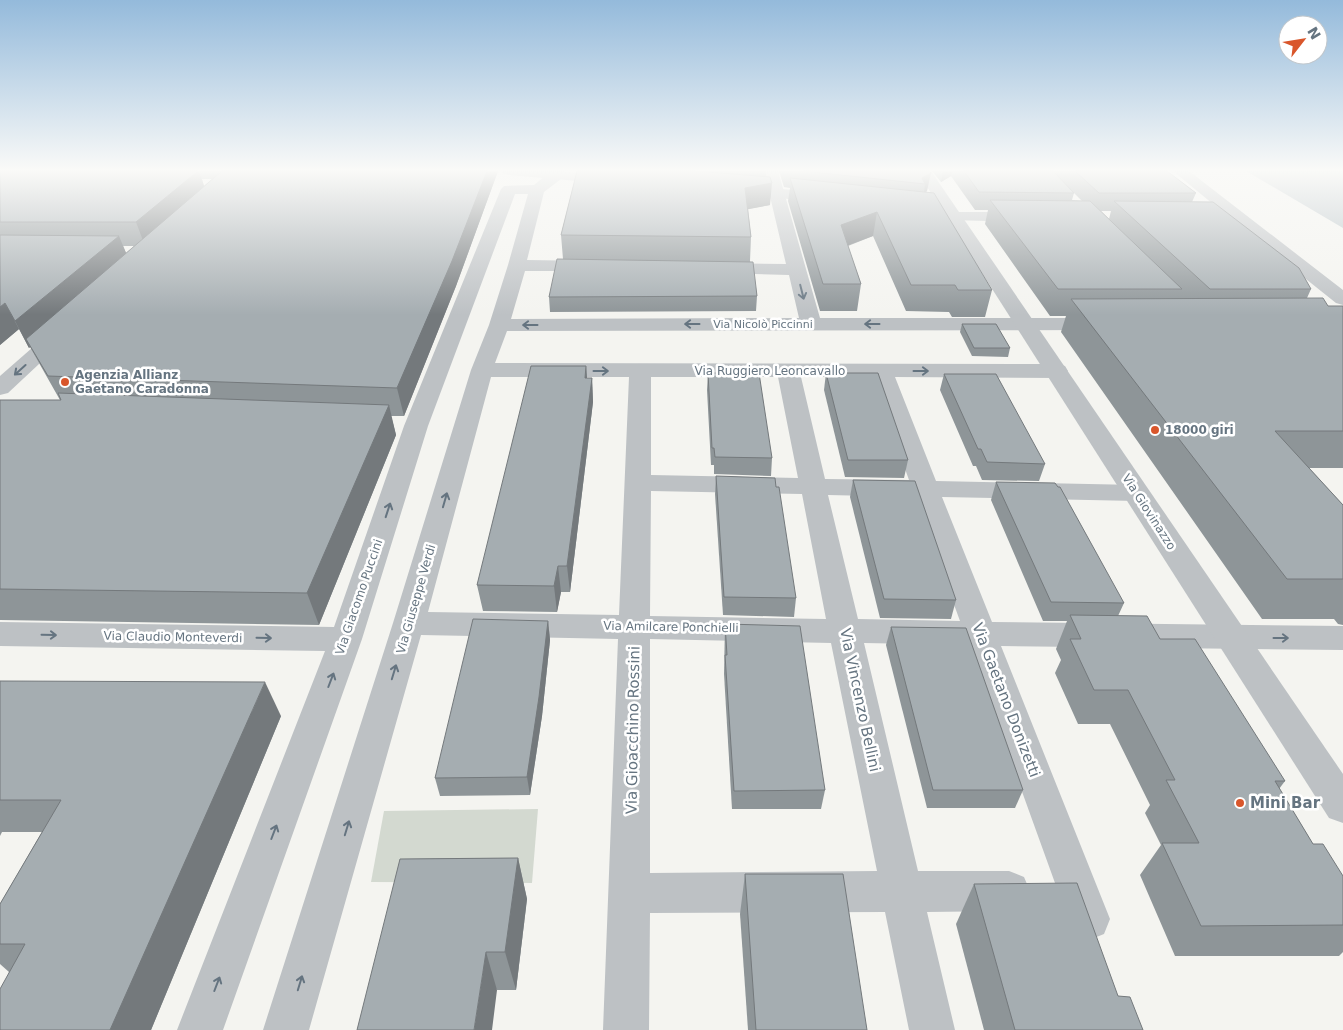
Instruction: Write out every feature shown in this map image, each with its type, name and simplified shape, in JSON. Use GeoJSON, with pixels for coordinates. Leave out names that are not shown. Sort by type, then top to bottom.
{"type":"FeatureCollection","features":[{"type":"Feature","properties":{"kind":"street","name":"Via Giacomo Puccini"},"geometry":{"type":"LineString","coordinates":[[200,1030],[346,639],[406,426],[496,219]]}},
{"type":"Feature","properties":{"kind":"street","name":"Via Giuseppe Verdi"},"geometry":{"type":"LineString","coordinates":[[286,1030],[409,623],[482,370],[499,324],[517,265],[535,219]]}},
{"type":"Feature","properties":{"kind":"street"},"geometry":{"type":"LineString","coordinates":[[784,219],[811,324]]}},
{"type":"Feature","properties":{"kind":"street","name":"Via Giovinazzo"},"geometry":{"type":"LineString","coordinates":[[951,219],[1026,324],[1343,806]]}},
{"type":"Feature","properties":{"kind":"street"},"geometry":{"type":"LineString","coordinates":[[1242,219],[1343,299]]}},
{"type":"Feature","properties":{"kind":"street"},"geometry":{"type":"LineString","coordinates":[[517,265],[614,266]]}},
{"type":"Feature","properties":{"kind":"street"},"geometry":{"type":"LineString","coordinates":[[701,268],[797,270]]}},
{"type":"Feature","properties":{"kind":"street"},"geometry":{"type":"LineString","coordinates":[[0,388],[79,317]]}},
{"type":"Feature","properties":{"kind":"street","name":"Via Nicolò Piccinni"},"geometry":{"type":"LineString","coordinates":[[499,324],[1123,324]]}},
{"type":"Feature","properties":{"kind":"street","name":"Via Ruggiero Leoncavallo"},"geometry":{"type":"LineString","coordinates":[[482,370],[1057,371]]}},
{"type":"Feature","properties":{"kind":"street","name":"Via Gioacchino Rossini"},"geometry":{"type":"LineString","coordinates":[[626,1030],[640,371]]}},
{"type":"Feature","properties":{"kind":"street","name":"Via Vincenzo Bellini"},"geometry":{"type":"LineString","coordinates":[[788,371],[932,1030]]}},
{"type":"Feature","properties":{"kind":"street","name":"Via Gaetano Donizetti"},"geometry":{"type":"LineString","coordinates":[[881,371],[1099,946]]}},
{"type":"Feature","properties":{"kind":"street"},"geometry":{"type":"LineString","coordinates":[[638,483],[1137,494]]}},
{"type":"Feature","properties":{"kind":"street","name":"Via Amilcare Ponchielli"},"geometry":{"type":"LineString","coordinates":[[409,623],[1232,638],[1343,638]]}},
{"type":"Feature","properties":{"kind":"street","name":"Via Claudio Monteverdi"},"geometry":{"type":"LineString","coordinates":[[0,634],[346,639]]}},
{"type":"Feature","properties":{"kind":"street"},"geometry":{"type":"LineString","coordinates":[[630,894],[1078,890]]}},
{"type":"Feature","properties":{"kind":"shaded area"},"geometry":{"type":"Polygon","coordinates":[[[1328,219],[1343,219],[1343,228],[1328,219]]]}},
{"type":"Feature","properties":{"kind":"shaded area"},"geometry":{"type":"Polygon","coordinates":[[[538,809],[532,883],[371,882],[384,811],[538,809]]]}},
{"type":"Feature","properties":{"kind":"building"},"geometry":{"type":"Polygon","coordinates":[[[0,219],[140,219],[136,222],[0,222],[0,219]]]}},
{"type":"Feature","properties":{"kind":"building"},"geometry":{"type":"Polygon","coordinates":[[[166,219],[468,219],[397,388],[48,376],[26,339],[166,219]]]}},
{"type":"Feature","properties":{"kind":"building"},"geometry":{"type":"Polygon","coordinates":[[[565,219],[749,219],[751,237],[561,235],[565,219]]]}},
{"type":"Feature","properties":{"kind":"building"},"geometry":{"type":"Polygon","coordinates":[[[803,219],[857,219],[841,225],[861,284],[823,284],[803,219]]]}},
{"type":"Feature","properties":{"kind":"building"},"geometry":{"type":"Polygon","coordinates":[[[880,219],[950,219],[992,290],[958,290],[955,285],[911,285],[880,219]]]}},
{"type":"Feature","properties":{"kind":"building"},"geometry":{"type":"Polygon","coordinates":[[[1005,219],[1109,219],[1182,289],[1058,289],[1005,219]]]}},
{"type":"Feature","properties":{"kind":"building"},"geometry":{"type":"Polygon","coordinates":[[[1134,219],[1235,219],[1299,268],[1311,289],[1210,289],[1134,219]]]}},
{"type":"Feature","properties":{"kind":"building"},"geometry":{"type":"Polygon","coordinates":[[[0,235],[119,236],[15,321],[5,303],[0,307],[0,235]]]}},
{"type":"Feature","properties":{"kind":"building"},"geometry":{"type":"Polygon","coordinates":[[[557,259],[753,262],[757,296],[549,297],[557,259]]]}},
{"type":"Feature","properties":{"kind":"building"},"geometry":{"type":"Polygon","coordinates":[[[1323,298],[1328,306],[1343,306],[1343,431],[1275,431],[1343,505],[1343,579],[1287,579],[1071,299],[1323,298]]]}},
{"type":"Feature","properties":{"kind":"building"},"geometry":{"type":"Polygon","coordinates":[[[962,324],[996,324],[1010,348],[974,348],[962,324]]]}},
{"type":"Feature","properties":{"kind":"building"},"geometry":{"type":"Polygon","coordinates":[[[531,366],[586,366],[585,378],[592,378],[567,566],[558,566],[554,586],[477,585],[531,366]]]}},
{"type":"Feature","properties":{"kind":"building"},"geometry":{"type":"Polygon","coordinates":[[[708,373],[759,373],[772,458],[715,457],[714,448],[712,448],[708,373]]]}},
{"type":"Feature","properties":{"kind":"building"},"geometry":{"type":"Polygon","coordinates":[[[826,373],[878,373],[908,460],[848,460],[826,373]]]}},
{"type":"Feature","properties":{"kind":"building"},"geometry":{"type":"Polygon","coordinates":[[[944,374],[996,374],[1045,464],[987,462],[981,449],[978,449],[944,374]]]}},
{"type":"Feature","properties":{"kind":"building"},"geometry":{"type":"Polygon","coordinates":[[[58,393],[389,405],[307,593],[0,589],[0,400],[61,400],[58,393]]]}},
{"type":"Feature","properties":{"kind":"building"},"geometry":{"type":"Polygon","coordinates":[[[716,476],[775,478],[776,487],[779,487],[796,598],[724,597],[716,476]]]}},
{"type":"Feature","properties":{"kind":"building"},"geometry":{"type":"Polygon","coordinates":[[[853,480],[915,481],[956,600],[884,599],[853,480]]]}},
{"type":"Feature","properties":{"kind":"building"},"geometry":{"type":"Polygon","coordinates":[[[996,482],[1055,483],[1060,487],[1124,603],[1051,602],[996,482]]]}},
{"type":"Feature","properties":{"kind":"building"},"geometry":{"type":"Polygon","coordinates":[[[1070,615],[1147,616],[1160,639],[1195,639],[1285,781],[1275,781],[1313,844],[1323,844],[1343,876],[1343,925],[1201,926],[1162,843],[1199,843],[1166,780],[1175,780],[1128,690],[1094,690],[1070,639],[1081,639],[1070,615]]]}},
{"type":"Feature","properties":{"kind":"building"},"geometry":{"type":"Polygon","coordinates":[[[473,619],[548,621],[527,777],[435,778],[473,619]]]}},
{"type":"Feature","properties":{"kind":"building"},"geometry":{"type":"Polygon","coordinates":[[[725,624],[800,626],[825,790],[734,791],[725,655],[727,655],[725,624]]]}},
{"type":"Feature","properties":{"kind":"building"},"geometry":{"type":"Polygon","coordinates":[[[891,627],[966,628],[1023,790],[933,790],[891,627]]]}},
{"type":"Feature","properties":{"kind":"building"},"geometry":{"type":"Polygon","coordinates":[[[0,681],[265,682],[110,1030],[0,1030],[0,989],[25,944],[0,944],[0,904],[61,800],[0,800],[0,681]]]}},
{"type":"Feature","properties":{"kind":"building"},"geometry":{"type":"Polygon","coordinates":[[[518,858],[505,952],[486,952],[474,1030],[357,1030],[400,859],[518,858]]]}},
{"type":"Feature","properties":{"kind":"building"},"geometry":{"type":"Polygon","coordinates":[[[745,874],[843,874],[867,1030],[756,1030],[745,874]]]}},
{"type":"Feature","properties":{"kind":"building"},"geometry":{"type":"Polygon","coordinates":[[[1077,883],[1118,996],[1130,997],[1143,1030],[1015,1030],[974,884],[1077,883]]]}},
{"type":"Feature","properties":{"kind":"place","name":"Agenzia Allianz Gaetano Caradonna"},"geometry":{"type":"Point","coordinates":[65,382]}},
{"type":"Feature","properties":{"kind":"place","name":"18000 giri"},"geometry":{"type":"Point","coordinates":[1155,430]}},
{"type":"Feature","properties":{"kind":"place","name":"Mini Bar"},"geometry":{"type":"Point","coordinates":[1240,803]}}]}
